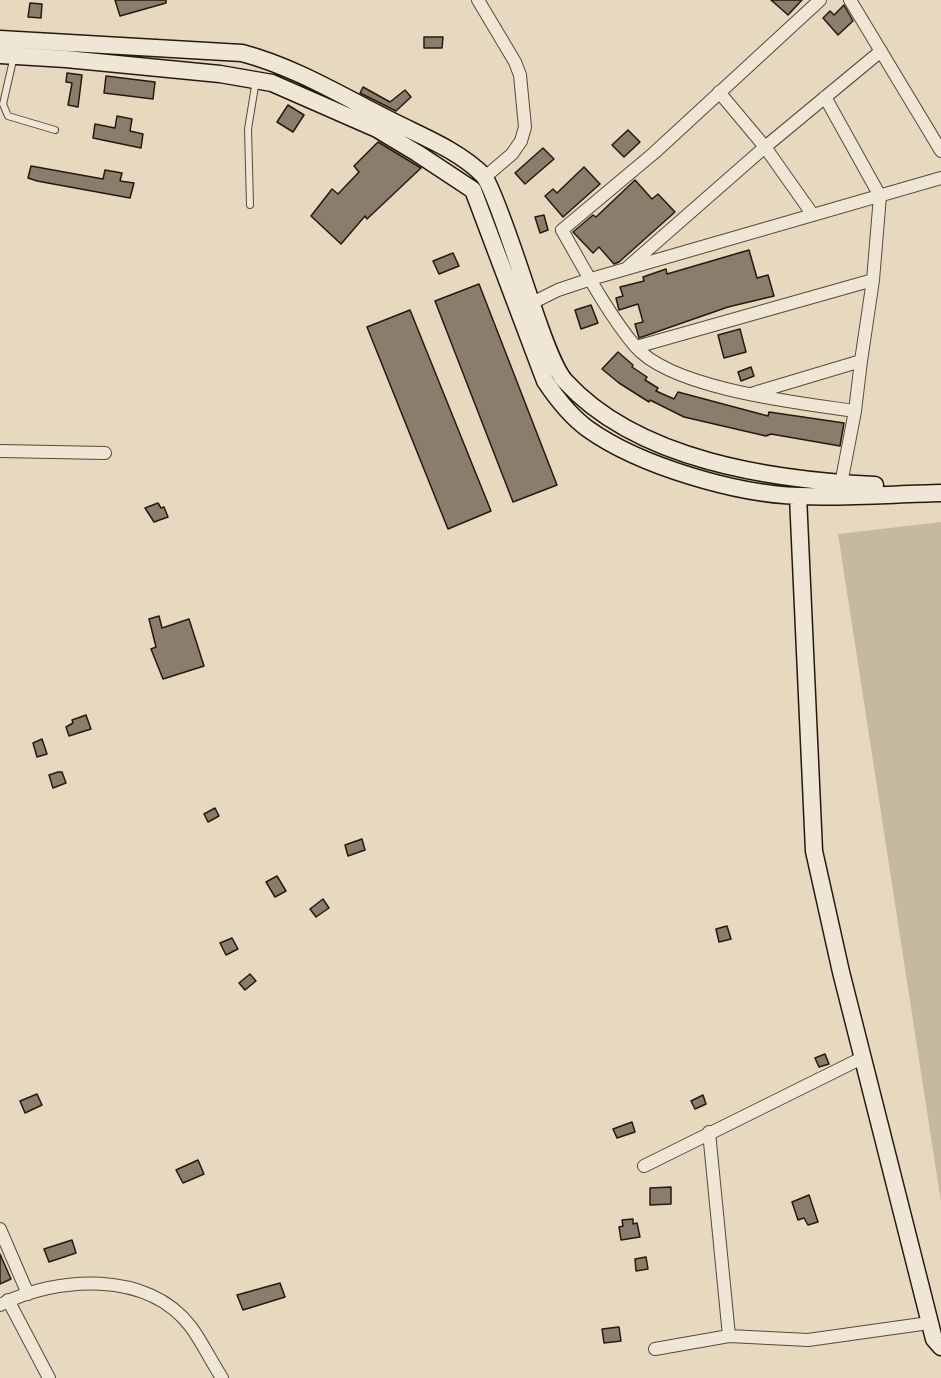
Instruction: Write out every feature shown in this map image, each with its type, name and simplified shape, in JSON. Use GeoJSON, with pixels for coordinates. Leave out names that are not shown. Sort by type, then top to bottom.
{"type":"FeatureCollection","features":[{"type":"Feature","properties":{"kind":"main road"},"geometry":{"type":"LineString","coordinates":[[0,39],[242,52],[275,62],[450,151],[485,177],[532,303],[564,379],[600,413],[659,444],[746,470],[810,482],[882,486],[908,493]]}},
{"type":"Feature","properties":{"kind":"main road"},"geometry":{"type":"LineString","coordinates":[[7,55],[256,79],[282,87],[376,129],[473,190],[545,381],[560,403],[587,429],[632,453],[735,489],[798,496],[893,496],[908,493],[941,493]]}},
{"type":"Feature","properties":{"kind":"main road"},"geometry":{"type":"LineString","coordinates":[[798,496],[814,851],[862,1058],[933,1339],[941,1347]]}},
{"type":"Feature","properties":{"kind":"street"},"geometry":{"type":"LineString","coordinates":[[478,0],[518,69],[525,127],[521,141],[512,154],[485,177]]}},
{"type":"Feature","properties":{"kind":"street"},"geometry":{"type":"LineString","coordinates":[[820,0],[654,153],[561,230],[636,347],[658,364],[696,381],[855,411]]}},
{"type":"Feature","properties":{"kind":"street"},"geometry":{"type":"LineString","coordinates":[[850,0],[941,151]]}},
{"type":"Feature","properties":{"kind":"street"},"geometry":{"type":"LineString","coordinates":[[624,270],[765,147],[881,51]]}},
{"type":"Feature","properties":{"kind":"street"},"geometry":{"type":"LineString","coordinates":[[719,92],[765,147],[813,215]]}},
{"type":"Feature","properties":{"kind":"street"},"geometry":{"type":"LineString","coordinates":[[825,97],[880,196],[873,279],[855,411],[841,484]]}},
{"type":"Feature","properties":{"kind":"street"},"geometry":{"type":"LineString","coordinates":[[532,303],[558,290],[591,279],[941,178]]}},
{"type":"Feature","properties":{"kind":"street"},"geometry":{"type":"LineString","coordinates":[[636,347],[873,279]]}},
{"type":"Feature","properties":{"kind":"street"},"geometry":{"type":"LineString","coordinates":[[753,393],[861,361]]}},
{"type":"Feature","properties":{"kind":"street"},"geometry":{"type":"LineString","coordinates":[[0,451],[105,453]]}},
{"type":"Feature","properties":{"kind":"street"},"geometry":{"type":"LineString","coordinates":[[644,1166],[862,1058]]}},
{"type":"Feature","properties":{"kind":"street"},"geometry":{"type":"LineString","coordinates":[[709,1132],[729,1336]]}},
{"type":"Feature","properties":{"kind":"street"},"geometry":{"type":"LineString","coordinates":[[0,1229],[28,1294]]}},
{"type":"Feature","properties":{"kind":"street"},"geometry":{"type":"LineString","coordinates":[[49,1378],[4,1302],[52,1287],[107,1282],[146,1294],[168,1306],[190,1326],[222,1378]]}},
{"type":"Feature","properties":{"kind":"street"},"geometry":{"type":"LineString","coordinates":[[655,1349],[729,1336],[808,1340],[929,1323]]}},
{"type":"Feature","properties":{"kind":"lane"},"geometry":{"type":"LineString","coordinates":[[7,55],[4,110],[8,116],[55,130]]}},
{"type":"Feature","properties":{"kind":"lane"},"geometry":{"type":"LineString","coordinates":[[250,205],[248,129],[256,79]]}},
{"type":"Feature","properties":{"kind":"shaded area"},"geometry":{"type":"Polygon","coordinates":[[[941,522],[941,1202],[838,534],[941,522]]]}},
{"type":"Feature","properties":{"kind":"building"},"geometry":{"type":"Polygon","coordinates":[[[115,0],[166,0],[166,3],[120,16],[115,0]]]}},
{"type":"Feature","properties":{"kind":"building"},"geometry":{"type":"Polygon","coordinates":[[[771,0],[802,0],[788,15],[771,0]]]}},
{"type":"Feature","properties":{"kind":"building"},"geometry":{"type":"Polygon","coordinates":[[[30,3],[42,4],[41,18],[28,17],[30,3]]]}},
{"type":"Feature","properties":{"kind":"building"},"geometry":{"type":"Polygon","coordinates":[[[844,5],[853,21],[838,35],[823,18],[830,11],[834,15],[844,5]]]}},
{"type":"Feature","properties":{"kind":"building"},"geometry":{"type":"Polygon","coordinates":[[[424,37],[443,37],[442,48],[424,48],[424,37]]]}},
{"type":"Feature","properties":{"kind":"building"},"geometry":{"type":"Polygon","coordinates":[[[67,73],[82,75],[78,107],[68,105],[72,83],[66,82],[67,73]]]}},
{"type":"Feature","properties":{"kind":"building"},"geometry":{"type":"Polygon","coordinates":[[[106,76],[155,82],[153,99],[104,93],[106,76]]]}},
{"type":"Feature","properties":{"kind":"building"},"geometry":{"type":"Polygon","coordinates":[[[363,87],[390,102],[405,90],[411,97],[396,111],[360,93],[363,87]]]}},
{"type":"Feature","properties":{"kind":"building"},"geometry":{"type":"Polygon","coordinates":[[[288,105],[304,115],[293,132],[277,122],[288,105]]]}},
{"type":"Feature","properties":{"kind":"building"},"geometry":{"type":"Polygon","coordinates":[[[117,116],[132,119],[130,131],[143,134],[141,148],[93,138],[95,124],[115,128],[117,116]]]}},
{"type":"Feature","properties":{"kind":"building"},"geometry":{"type":"Polygon","coordinates":[[[628,130],[640,142],[624,157],[612,145],[628,130]]]}},
{"type":"Feature","properties":{"kind":"building"},"geometry":{"type":"Polygon","coordinates":[[[378,142],[421,168],[367,219],[365,216],[341,244],[311,216],[332,189],[338,194],[359,172],[354,166],[378,142]]]}},
{"type":"Feature","properties":{"kind":"building"},"geometry":{"type":"Polygon","coordinates":[[[543,148],[554,159],[525,184],[515,173],[543,148]]]}},
{"type":"Feature","properties":{"kind":"building"},"geometry":{"type":"Polygon","coordinates":[[[31,166],[103,179],[105,170],[122,173],[120,181],[134,183],[130,198],[37,181],[28,178],[31,166]]]}},
{"type":"Feature","properties":{"kind":"building"},"geometry":{"type":"Polygon","coordinates":[[[584,167],[600,184],[563,217],[545,196],[553,189],[557,193],[584,167]]]}},
{"type":"Feature","properties":{"kind":"building"},"geometry":{"type":"Polygon","coordinates":[[[635,180],[652,199],[658,194],[675,212],[614,264],[599,247],[593,253],[573,232],[593,215],[596,217],[635,180]]]}},
{"type":"Feature","properties":{"kind":"building"},"geometry":{"type":"Polygon","coordinates":[[[544,215],[548,230],[540,233],[535,217],[544,215]]]}},
{"type":"Feature","properties":{"kind":"building"},"geometry":{"type":"Polygon","coordinates":[[[749,250],[757,278],[768,275],[774,296],[728,307],[639,338],[635,324],[643,322],[638,304],[619,310],[616,298],[623,296],[620,287],[644,281],[643,277],[666,269],[667,274],[749,250]]]}},
{"type":"Feature","properties":{"kind":"building"},"geometry":{"type":"Polygon","coordinates":[[[453,253],[459,266],[439,274],[433,261],[453,253]]]}},
{"type":"Feature","properties":{"kind":"building"},"geometry":{"type":"Polygon","coordinates":[[[479,284],[557,485],[513,502],[435,301],[479,284]]]}},
{"type":"Feature","properties":{"kind":"building"},"geometry":{"type":"Polygon","coordinates":[[[591,305],[598,323],[581,329],[575,310],[591,305]]]}},
{"type":"Feature","properties":{"kind":"building"},"geometry":{"type":"Polygon","coordinates":[[[410,310],[491,511],[448,529],[367,327],[410,310]]]}},
{"type":"Feature","properties":{"kind":"building"},"geometry":{"type":"Polygon","coordinates":[[[740,329],[746,352],[724,358],[718,335],[740,329]]]}},
{"type":"Feature","properties":{"kind":"building"},"geometry":{"type":"Polygon","coordinates":[[[618,352],[633,365],[632,367],[647,377],[645,380],[658,388],[656,391],[674,399],[678,392],[768,416],[769,412],[844,423],[840,446],[771,434],[766,436],[684,417],[650,400],[649,402],[602,369],[618,352]]]}},
{"type":"Feature","properties":{"kind":"building"},"geometry":{"type":"Polygon","coordinates":[[[751,367],[754,376],[741,381],[738,372],[751,367]]]}},
{"type":"Feature","properties":{"kind":"building"},"geometry":{"type":"Polygon","coordinates":[[[158,503],[161,508],[164,507],[168,517],[154,522],[145,508],[158,503]]]}},
{"type":"Feature","properties":{"kind":"building"},"geometry":{"type":"Polygon","coordinates":[[[159,616],[162,628],[189,619],[204,666],[163,679],[151,649],[156,647],[149,619],[159,616]]]}},
{"type":"Feature","properties":{"kind":"building"},"geometry":{"type":"Polygon","coordinates":[[[86,715],[91,729],[69,736],[66,727],[73,723],[72,720],[86,715]]]}},
{"type":"Feature","properties":{"kind":"building"},"geometry":{"type":"Polygon","coordinates":[[[42,739],[47,754],[37,757],[33,743],[42,739]]]}},
{"type":"Feature","properties":{"kind":"building"},"geometry":{"type":"Polygon","coordinates":[[[62,772],[66,783],[53,788],[49,775],[62,772]]]}},
{"type":"Feature","properties":{"kind":"building"},"geometry":{"type":"Polygon","coordinates":[[[215,808],[219,816],[208,822],[204,814],[215,808]]]}},
{"type":"Feature","properties":{"kind":"building"},"geometry":{"type":"Polygon","coordinates":[[[362,839],[365,850],[348,856],[345,845],[362,839]]]}},
{"type":"Feature","properties":{"kind":"building"},"geometry":{"type":"Polygon","coordinates":[[[277,876],[286,891],[275,897],[266,882],[277,876]]]}},
{"type":"Feature","properties":{"kind":"building"},"geometry":{"type":"Polygon","coordinates":[[[323,899],[329,908],[316,917],[310,909],[323,899]]]}},
{"type":"Feature","properties":{"kind":"building"},"geometry":{"type":"Polygon","coordinates":[[[727,926],[731,939],[719,942],[716,929],[727,926]]]}},
{"type":"Feature","properties":{"kind":"building"},"geometry":{"type":"Polygon","coordinates":[[[232,938],[238,949],[226,955],[220,943],[232,938]]]}},
{"type":"Feature","properties":{"kind":"building"},"geometry":{"type":"Polygon","coordinates":[[[250,974],[256,981],[245,990],[239,983],[250,974]]]}},
{"type":"Feature","properties":{"kind":"building"},"geometry":{"type":"Polygon","coordinates":[[[825,1054],[829,1064],[819,1067],[815,1058],[825,1054]]]}},
{"type":"Feature","properties":{"kind":"building"},"geometry":{"type":"Polygon","coordinates":[[[37,1094],[42,1105],[25,1113],[20,1101],[37,1094]]]}},
{"type":"Feature","properties":{"kind":"building"},"geometry":{"type":"Polygon","coordinates":[[[703,1095],[706,1104],[695,1109],[691,1101],[703,1095]]]}},
{"type":"Feature","properties":{"kind":"building"},"geometry":{"type":"Polygon","coordinates":[[[632,1122],[635,1132],[617,1138],[613,1129],[632,1122]]]}},
{"type":"Feature","properties":{"kind":"building"},"geometry":{"type":"Polygon","coordinates":[[[198,1160],[204,1174],[183,1183],[176,1170],[198,1160]]]}},
{"type":"Feature","properties":{"kind":"building"},"geometry":{"type":"Polygon","coordinates":[[[671,1187],[671,1204],[650,1205],[650,1188],[671,1187]]]}},
{"type":"Feature","properties":{"kind":"building"},"geometry":{"type":"Polygon","coordinates":[[[809,1195],[818,1222],[808,1225],[804,1218],[798,1220],[792,1202],[809,1195]]]}},
{"type":"Feature","properties":{"kind":"building"},"geometry":{"type":"Polygon","coordinates":[[[633,1219],[633,1224],[637,1223],[640,1237],[621,1240],[619,1227],[623,1226],[622,1220],[633,1219]]]}},
{"type":"Feature","properties":{"kind":"building"},"geometry":{"type":"Polygon","coordinates":[[[72,1240],[76,1253],[49,1262],[44,1249],[72,1240]]]}},
{"type":"Feature","properties":{"kind":"building"},"geometry":{"type":"Polygon","coordinates":[[[0,1254],[11,1279],[0,1284],[0,1254]]]}},
{"type":"Feature","properties":{"kind":"building"},"geometry":{"type":"Polygon","coordinates":[[[646,1257],[648,1269],[636,1271],[635,1259],[646,1257]]]}},
{"type":"Feature","properties":{"kind":"building"},"geometry":{"type":"Polygon","coordinates":[[[280,1283],[285,1297],[243,1310],[237,1295],[280,1283]]]}},
{"type":"Feature","properties":{"kind":"building"},"geometry":{"type":"Polygon","coordinates":[[[619,1327],[621,1341],[604,1343],[602,1329],[619,1327]]]}}]}
